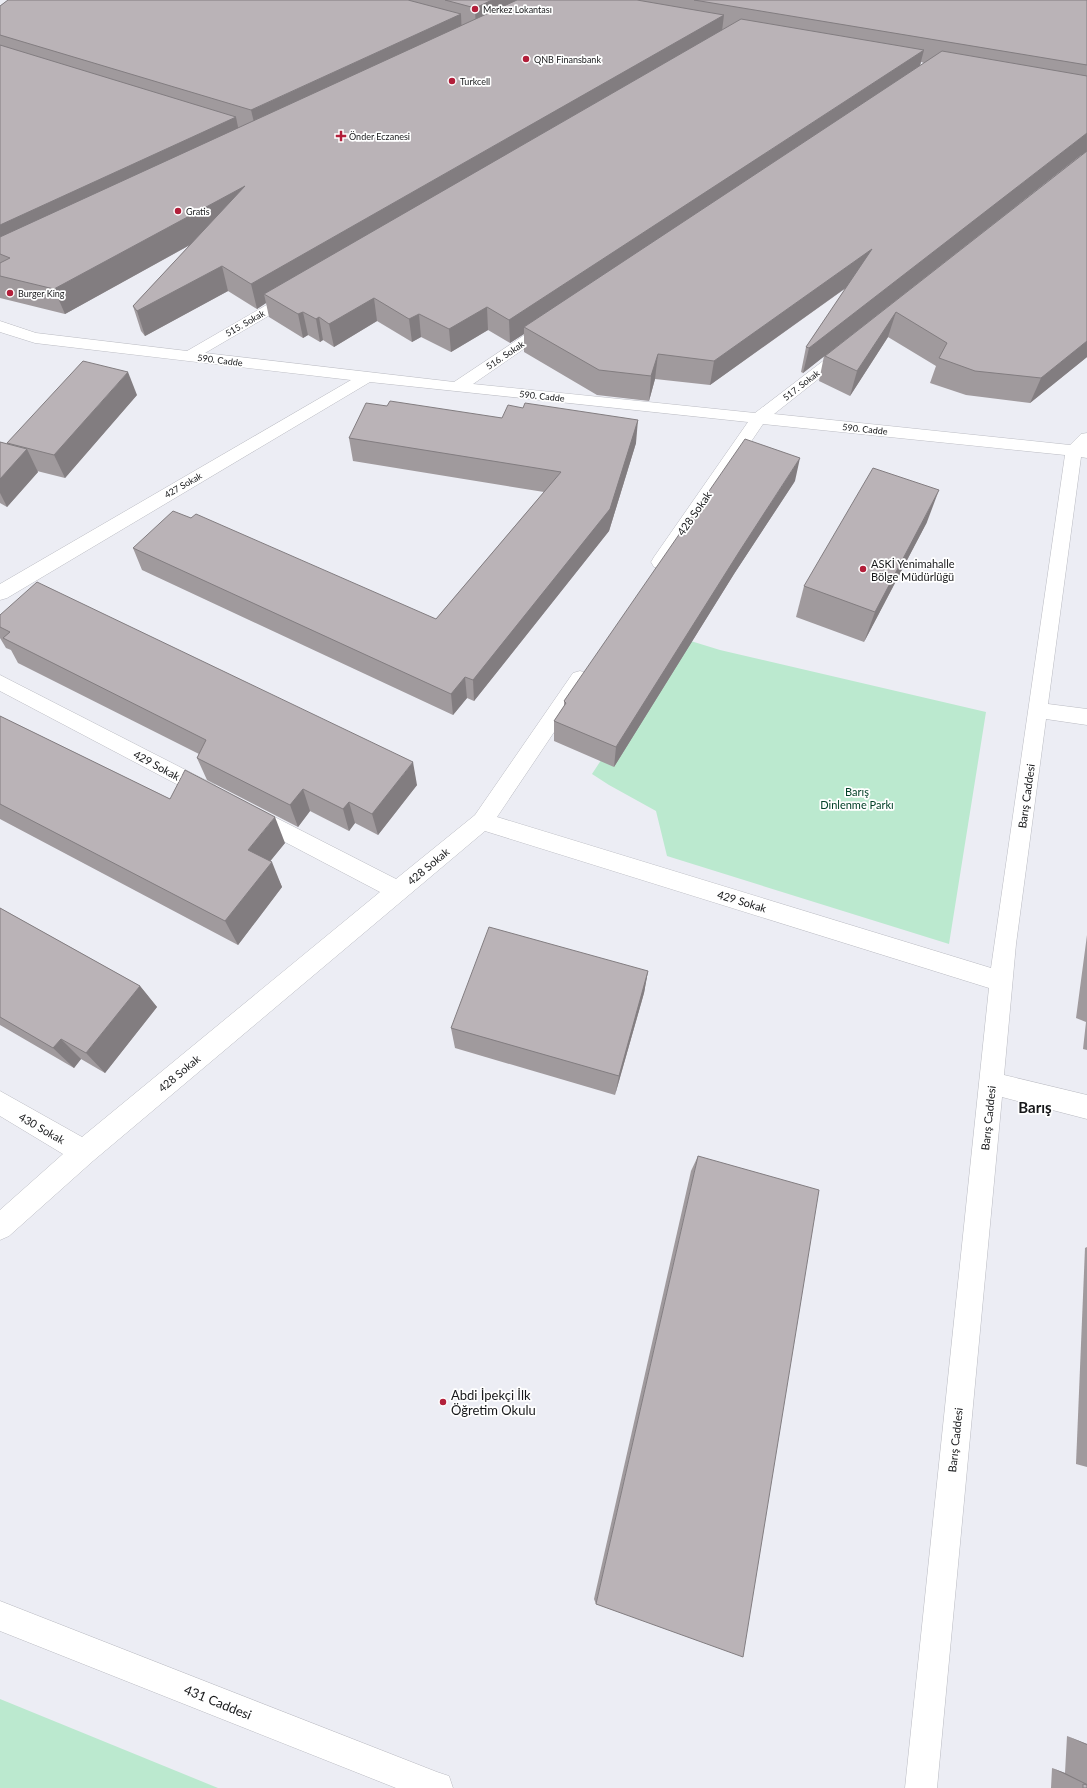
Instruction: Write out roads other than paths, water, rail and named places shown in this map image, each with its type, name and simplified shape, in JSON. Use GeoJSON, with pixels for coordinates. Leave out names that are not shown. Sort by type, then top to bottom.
{"type":"FeatureCollection","features":[{"type":"Feature","properties":{"kind":"street","name":"515. Sokak"},"geometry":{"type":"LineString","coordinates":[[189,356],[306,288]]}},
{"type":"Feature","properties":{"kind":"street","name":"516. Sokak"},"geometry":{"type":"LineString","coordinates":[[457,387],[563,316]]}},
{"type":"Feature","properties":{"kind":"street","name":"590. Cadde"},"geometry":{"type":"LineString","coordinates":[[0,326],[35,338],[457,387],[759,418],[1083,446]]}},
{"type":"Feature","properties":{"kind":"street","name":"517. Sokak"},"geometry":{"type":"LineString","coordinates":[[759,418],[858,340]]}},
{"type":"Feature","properties":{"kind":"street","name":"427 Sokak"},"geometry":{"type":"LineString","coordinates":[[0,592],[367,377]]}},
{"type":"Feature","properties":{"kind":"street","name":"428 Sokak"},"geometry":{"type":"LineString","coordinates":[[647,581],[759,418]]}},
{"type":"Feature","properties":{"kind":"street","name":"Barış Caddesi"},"geometry":{"type":"LineString","coordinates":[[921,1788],[1005,944],[1038,710],[1083,446]]}},
{"type":"Feature","properties":{"kind":"street","name":"428 Sokak"},"geometry":{"type":"LineString","coordinates":[[0,1227],[84,1152],[482,821],[589,665]]}},
{"type":"Feature","properties":{"kind":"street","name":"429 Sokak"},"geometry":{"type":"LineString","coordinates":[[0,682],[398,891]]}},
{"type":"Feature","properties":{"kind":"street"},"geometry":{"type":"LineString","coordinates":[[1038,710],[1087,717]]}},
{"type":"Feature","properties":{"kind":"street","name":"429 Sokak"},"geometry":{"type":"LineString","coordinates":[[482,821],[1002,982]]}},
{"type":"Feature","properties":{"kind":"street"},"geometry":{"type":"LineString","coordinates":[[991,1083],[1087,1107]]}},
{"type":"Feature","properties":{"kind":"street","name":"430 Sokak"},"geometry":{"type":"LineString","coordinates":[[0,1103],[84,1152]]}},
{"type":"Feature","properties":{"kind":"street","name":"431 Caddesi"},"geometry":{"type":"LineString","coordinates":[[0,1616],[437,1788]]}},
{"type":"Feature","properties":{"kind":"place","name":"Merkez Lokantası"},"geometry":{"type":"Point","coordinates":[475,9]}},
{"type":"Feature","properties":{"kind":"place","name":"QNB Finansbank"},"geometry":{"type":"Point","coordinates":[526,59]}},
{"type":"Feature","properties":{"kind":"place","name":"Turkcell"},"geometry":{"type":"Point","coordinates":[452,81]}},
{"type":"Feature","properties":{"kind":"place","name":"Önder Eczanesi"},"geometry":{"type":"Point","coordinates":[341,136]}},
{"type":"Feature","properties":{"kind":"place","name":"Gratis"},"geometry":{"type":"Point","coordinates":[178,211]}},
{"type":"Feature","properties":{"kind":"place","name":"Burger King"},"geometry":{"type":"Point","coordinates":[10,293]}},
{"type":"Feature","properties":{"kind":"place","name":"ASKİ Yenimahalle Bölge Müdürlüğü"},"geometry":{"type":"Point","coordinates":[863,569]}},
{"type":"Feature","properties":{"kind":"place","name":"Abdi İpekçi İlk Öğretim Okulu"},"geometry":{"type":"Point","coordinates":[443,1402]}},
{"type":"Feature","properties":{"kind":"district","name":"Barış"},"geometry":{"type":"Point","coordinates":[1035,1107]}},
{"type":"Feature","properties":{"kind":"park label","name":"Barış Dinlenme Parkı"},"geometry":{"type":"Point","coordinates":[857,797]}}]}
